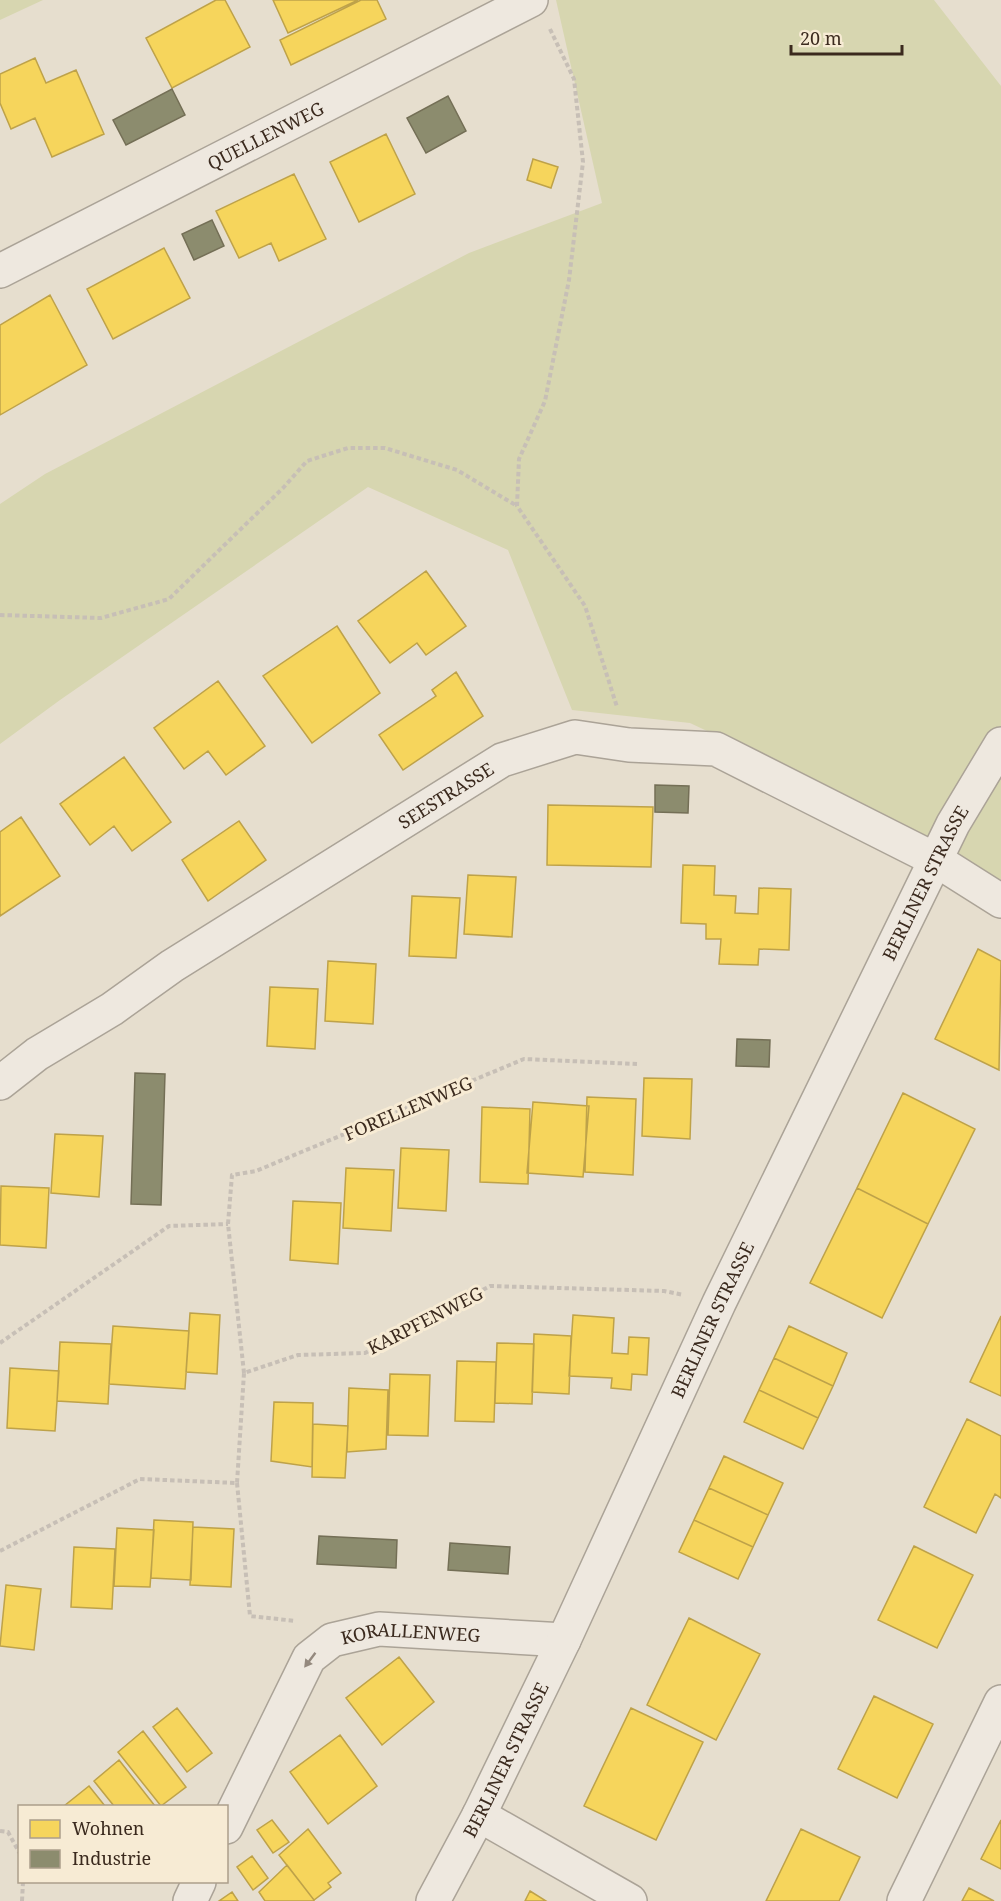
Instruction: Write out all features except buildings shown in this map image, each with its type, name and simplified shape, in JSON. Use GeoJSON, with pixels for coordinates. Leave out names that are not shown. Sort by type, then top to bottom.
{"type":"FeatureCollection","features":[{"type":"Feature","properties":{"kind":"street","name":"QUELLENWEG"},"geometry":{"type":"LineString","coordinates":[[0,271],[539,10]]}},
{"type":"Feature","properties":{"kind":"street","name":"SEESTRASSE"},"geometry":{"type":"LineString","coordinates":[[0,1083],[37,1054],[112,1009],[172,966],[502,760],[575,737],[629,745],[716,748],[936,860],[1001,901]]}},
{"type":"Feature","properties":{"kind":"street","name":"BERLINER STRASSE"},"geometry":{"type":"LineString","coordinates":[[433,1901],[479,1815],[564,1640],[719,1303],[953,824],[1001,744]]}},
{"type":"Feature","properties":{"kind":"street","name":"KORALLENWEG"},"geometry":{"type":"LineString","coordinates":[[228,1823],[309,1658],[332,1640],[379,1629],[564,1640]]}},
{"type":"Feature","properties":{"kind":"street"},"geometry":{"type":"LineString","coordinates":[[904,1901],[1001,1702]]}},
{"type":"Feature","properties":{"kind":"street"},"geometry":{"type":"LineString","coordinates":[[479,1815],[630,1901]]}},
{"type":"Feature","properties":{"kind":"street"},"geometry":{"type":"LineString","coordinates":[[190,1901],[199,1883]]}},
{"type":"Feature","properties":{"kind":"path"},"geometry":{"type":"LineString","coordinates":[[517,506],[519,459],[544,400],[569,280],[583,162],[574,79],[539,10]]}},
{"type":"Feature","properties":{"kind":"path"},"geometry":{"type":"LineString","coordinates":[[0,615],[101,618],[169,599],[283,488],[307,461],[348,448],[385,448],[457,470],[517,506],[585,606],[629,745]]}},
{"type":"Feature","properties":{"kind":"path","name":"FORELLENWEG"},"geometry":{"type":"LineString","coordinates":[[244,1374],[228,1224],[232,1175],[256,1172],[524,1059],[637,1064]]}},
{"type":"Feature","properties":{"kind":"path"},"geometry":{"type":"LineString","coordinates":[[0,1343],[168,1226],[228,1224]]}},
{"type":"Feature","properties":{"kind":"path","name":"KARPFENWEG"},"geometry":{"type":"LineString","coordinates":[[244,1374],[298,1355],[365,1353],[490,1286],[664,1291],[719,1303]]}},
{"type":"Feature","properties":{"kind":"path"},"geometry":{"type":"LineString","coordinates":[[244,1374],[237,1483],[250,1616],[314,1623],[332,1640]]}},
{"type":"Feature","properties":{"kind":"path"},"geometry":{"type":"LineString","coordinates":[[0,1551],[140,1479],[237,1483]]}},
{"type":"Feature","properties":{"kind":"path"},"geometry":{"type":"LineString","coordinates":[[0,1831],[8,1832],[18,1850]]}},
{"type":"Feature","properties":{"kind":"path"},"geometry":{"type":"LineString","coordinates":[[22,1901],[23,1883]]}},
{"type":"Feature","properties":{"kind":"green space"},"geometry":{"type":"Polygon","coordinates":[[[0,0],[43,0],[0,20],[0,0]]]}},
{"type":"Feature","properties":{"kind":"green space"},"geometry":{"type":"Polygon","coordinates":[[[556,0],[934,0],[1001,86],[1001,883],[898,821],[690,723],[572,710],[508,550],[368,487],[0,744],[0,504],[45,474],[469,253],[602,203],[556,0]]]}}]}
